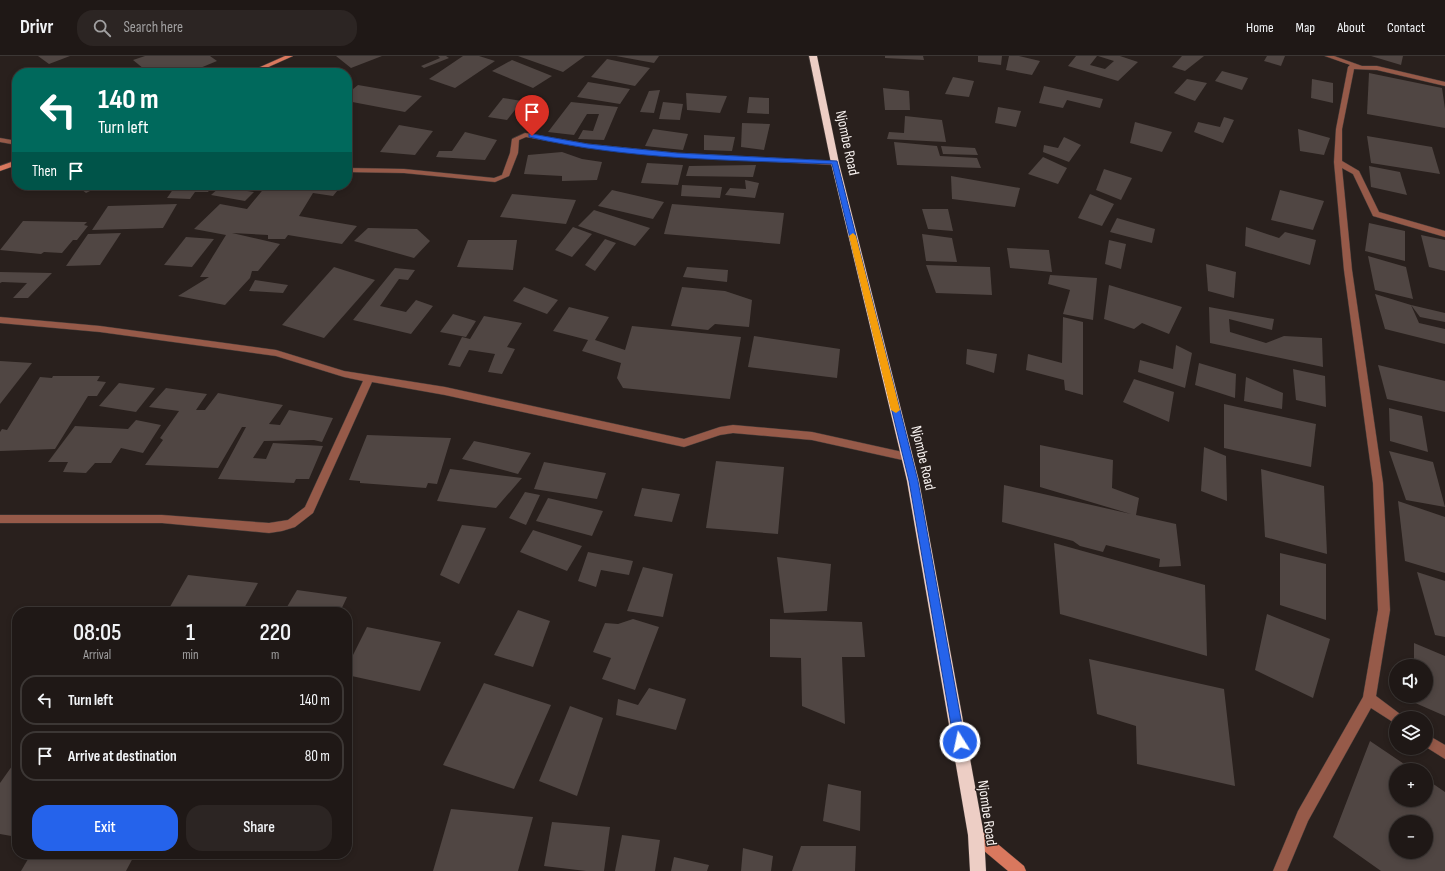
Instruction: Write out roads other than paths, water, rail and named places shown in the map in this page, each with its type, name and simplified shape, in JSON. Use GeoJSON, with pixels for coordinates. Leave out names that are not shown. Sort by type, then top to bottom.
{"type":"FeatureCollection","features":[{"type":"Feature","properties":{"kind":"highway","name":"Njombe Road"},"geometry":{"type":"LineString","coordinates":[[813,56],[835,162],[913,481],[976,835],[978,871]]}},
{"type":"Feature","properties":{"kind":"street"},"geometry":{"type":"LineString","coordinates":[[262,68],[290,56]]}},
{"type":"Feature","properties":{"kind":"street"},"geometry":{"type":"LineString","coordinates":[[1328,56],[1359,66]]}},
{"type":"Feature","properties":{"kind":"street"},"geometry":{"type":"LineString","coordinates":[[1280,871],[1303,816],[1369,699],[1384,610],[1378,483],[1348,270],[1338,162],[1339,129],[1351,66],[1377,68],[1445,84]]}},
{"type":"Feature","properties":{"kind":"street"},"geometry":{"type":"LineString","coordinates":[[352,170],[404,171],[495,180],[505,176],[514,154],[516,139],[525,135],[588,146],[677,155],[835,162]]}},
{"type":"Feature","properties":{"kind":"street"},"geometry":{"type":"LineString","coordinates":[[0,140],[12,142]]}},
{"type":"Feature","properties":{"kind":"street"},"geometry":{"type":"LineString","coordinates":[[1338,162],[1356,173],[1376,214],[1445,234]]}},
{"type":"Feature","properties":{"kind":"street"},"geometry":{"type":"LineString","coordinates":[[0,170],[12,164]]}},
{"type":"Feature","properties":{"kind":"street"},"geometry":{"type":"LineString","coordinates":[[0,320],[100,329],[276,353],[344,374],[446,391],[684,443],[720,431],[733,429],[812,436],[907,456]]}},
{"type":"Feature","properties":{"kind":"street"},"geometry":{"type":"LineString","coordinates":[[0,519],[162,520],[270,528],[283,527],[296,523],[309,510],[369,378]]}},
{"type":"Feature","properties":{"kind":"street"},"geometry":{"type":"LineString","coordinates":[[1369,699],[1389,713]]}},
{"type":"Feature","properties":{"kind":"street"},"geometry":{"type":"LineString","coordinates":[[1433,745],[1445,753]]}},
{"type":"Feature","properties":{"kind":"street"},"geometry":{"type":"LineString","coordinates":[[976,835],[1019,871]]}}]}
